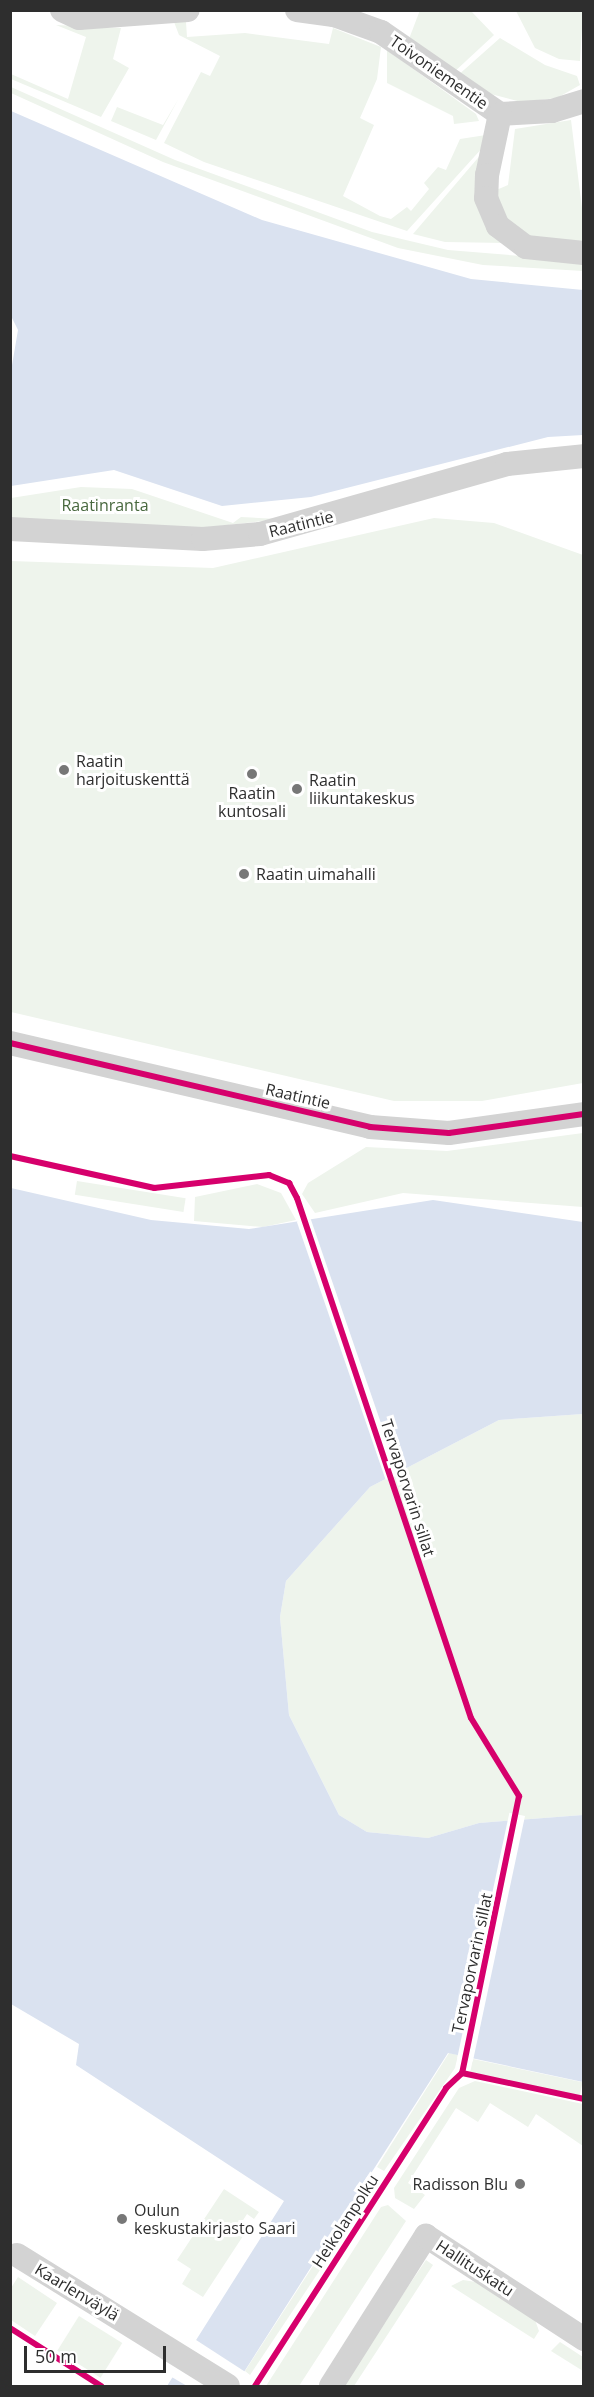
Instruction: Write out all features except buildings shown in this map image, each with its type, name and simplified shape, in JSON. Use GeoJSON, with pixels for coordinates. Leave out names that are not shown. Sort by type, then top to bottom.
{"type":"FeatureCollection","features":[{"type":"Feature","properties":{"kind":"street"},"geometry":{"type":"LineString","coordinates":[[62,10],[79,18],[188,10]]}},
{"type":"Feature","properties":{"kind":"street","name":"Toivoniementie"},"geometry":{"type":"LineString","coordinates":[[297,10],[334,15],[381,32],[500,114],[552,111],[584,101]]}},
{"type":"Feature","properties":{"kind":"street"},"geometry":{"type":"LineString","coordinates":[[500,114],[487,175],[490,212],[514,241],[545,251],[584,254]]}},
{"type":"Feature","properties":{"kind":"street","name":"Raatintie"},"geometry":{"type":"LineString","coordinates":[[10,529],[203,538],[260,534],[507,464],[584,456]]}},
{"type":"Feature","properties":{"kind":"street","name":"Raatintie"},"geometry":{"type":"LineString","coordinates":[[10,1043],[370,1127],[450,1133],[584,1114]]}},
{"type":"Feature","properties":{"kind":"street","name":"Hallituskatu"},"geometry":{"type":"LineString","coordinates":[[331,2386],[426,2236],[584,2339]]}},
{"type":"Feature","properties":{"kind":"street","name":"Kaarlenväylä"},"geometry":{"type":"LineString","coordinates":[[17,2255],[228,2386]]}},
{"type":"Feature","properties":{"kind":"green space"},"geometry":{"type":"Polygon","coordinates":[[[420,10],[471,11],[494,35],[452,74],[409,39],[420,10]]]}},
{"type":"Feature","properties":{"kind":"green space"},"geometry":{"type":"Polygon","coordinates":[[[516,11],[583,11],[580,61],[559,59],[535,48],[516,11]]]}},
{"type":"Feature","properties":{"kind":"green space"},"geometry":{"type":"Polygon","coordinates":[[[174,22],[186,22],[187,37],[245,33],[329,44],[333,28],[381,47],[377,79],[360,118],[374,125],[343,196],[380,216],[391,219],[407,207],[411,211],[429,189],[424,183],[438,167],[446,170],[460,139],[486,135],[484,146],[407,231],[204,162],[164,143],[201,72],[210,76],[220,56],[179,35],[174,22]]]}},
{"type":"Feature","properties":{"kind":"green space"},"geometry":{"type":"Polygon","coordinates":[[[56,25],[121,28],[113,59],[129,68],[101,117],[11,79],[11,74],[68,99],[86,37],[56,25]]]}},
{"type":"Feature","properties":{"kind":"green space"},"geometry":{"type":"Polygon","coordinates":[[[500,38],[545,65],[577,76],[580,85],[557,98],[521,102],[483,92],[456,77],[500,38]]]}},
{"type":"Feature","properties":{"kind":"green space"},"geometry":{"type":"Polygon","coordinates":[[[387,50],[476,114],[479,121],[454,124],[453,116],[387,83],[387,50]]]}},
{"type":"Feature","properties":{"kind":"green space"},"geometry":{"type":"Polygon","coordinates":[[[11,87],[175,160],[372,232],[448,250],[583,261],[583,271],[483,265],[398,248],[163,162],[11,93],[11,87]]]}},
{"type":"Feature","properties":{"kind":"green space"},"geometry":{"type":"Polygon","coordinates":[[[179,98],[156,140],[111,121],[117,107],[163,125],[179,98]]]}},
{"type":"Feature","properties":{"kind":"green space"},"geometry":{"type":"Polygon","coordinates":[[[571,120],[583,216],[583,246],[547,244],[507,225],[494,191],[508,185],[515,129],[571,120]]]}},
{"type":"Feature","properties":{"kind":"green space"},"geometry":{"type":"Polygon","coordinates":[[[483,152],[505,243],[445,242],[413,234],[483,152]]]}},
{"type":"Feature","properties":{"kind":"green space","name":"Raatinranta"},"geometry":{"type":"Polygon","coordinates":[[[81,487],[132,489],[233,523],[241,517],[279,519],[203,528],[11,520],[11,498],[81,487]]]}},
{"type":"Feature","properties":{"kind":"green space","name":"Raatin liikuntakeskus"},"geometry":{"type":"Polygon","coordinates":[[[434,518],[494,523],[583,555],[583,1083],[482,1101],[394,1101],[11,1012],[11,561],[213,568],[434,518]]]}},
{"type":"Feature","properties":{"kind":"green space"},"geometry":{"type":"Polygon","coordinates":[[[583,1133],[583,1207],[403,1193],[315,1213],[302,1194],[308,1183],[366,1147],[447,1151],[583,1133]]]}},
{"type":"Feature","properties":{"kind":"green space"},"geometry":{"type":"Polygon","coordinates":[[[77,1181],[186,1198],[183,1212],[75,1195],[77,1181]]]}},
{"type":"Feature","properties":{"kind":"green space"},"geometry":{"type":"Polygon","coordinates":[[[257,1184],[281,1193],[296,1220],[263,1227],[194,1221],[195,1197],[257,1184]]]}},
{"type":"Feature","properties":{"kind":"green space"},"geometry":{"type":"Polygon","coordinates":[[[583,1414],[583,1815],[479,1823],[428,1838],[367,1832],[339,1815],[289,1715],[280,1617],[286,1581],[370,1487],[499,1420],[583,1414]]]}},
{"type":"Feature","properties":{"kind":"green space"},"geometry":{"type":"Polygon","coordinates":[[[449,2053],[458,2055],[455,2068],[384,2171],[377,2167],[449,2053]]]}},
{"type":"Feature","properties":{"kind":"green space"},"geometry":{"type":"Polygon","coordinates":[[[473,2059],[583,2082],[579,2097],[470,2074],[473,2059]]]}},
{"type":"Feature","properties":{"kind":"green space"},"geometry":{"type":"Polygon","coordinates":[[[475,2081],[583,2104],[583,2146],[536,2114],[528,2127],[490,2103],[478,2122],[456,2108],[408,2183],[425,2195],[414,2209],[395,2198],[394,2188],[459,2088],[475,2081]]]}},
{"type":"Feature","properties":{"kind":"green space"},"geometry":{"type":"Polygon","coordinates":[[[364,2187],[370,2191],[368,2198],[250,2375],[245,2371],[364,2187]]]}},
{"type":"Feature","properties":{"kind":"green space"},"geometry":{"type":"Polygon","coordinates":[[[224,2189],[259,2212],[254,2219],[247,2214],[238,2228],[245,2233],[203,2297],[182,2284],[191,2269],[177,2260],[224,2189]]]}},
{"type":"Feature","properties":{"kind":"green space"},"geometry":{"type":"Polygon","coordinates":[[[388,2205],[406,2221],[299,2386],[266,2386],[381,2207],[388,2205]]]}},
{"type":"Feature","properties":{"kind":"green space"},"geometry":{"type":"Polygon","coordinates":[[[426,2260],[433,2265],[354,2386],[341,2386],[426,2260]]]}},
{"type":"Feature","properties":{"kind":"green space"},"geometry":{"type":"Polygon","coordinates":[[[18,2277],[57,2303],[35,2336],[11,2320],[11,2288],[18,2277]]]}},
{"type":"Feature","properties":{"kind":"green space"},"geometry":{"type":"Polygon","coordinates":[[[463,2280],[476,2282],[535,2320],[539,2331],[534,2339],[451,2286],[463,2280]]]}},
{"type":"Feature","properties":{"kind":"green space"},"geometry":{"type":"Polygon","coordinates":[[[79,2316],[122,2343],[101,2378],[57,2351],[79,2316]]]}},
{"type":"Feature","properties":{"kind":"green space"},"geometry":{"type":"Polygon","coordinates":[[[560,2342],[583,2357],[583,2371],[551,2351],[560,2342]]]}},
{"type":"Feature","properties":{"kind":"shaded area"},"geometry":{"type":"Polygon","coordinates":[[[11,111],[262,220],[471,279],[583,290],[583,435],[548,437],[311,497],[222,506],[114,470],[11,486],[11,371],[18,330],[10,314],[11,111]]]}},
{"type":"Feature","properties":{"kind":"shaded area"},"geometry":{"type":"Polygon","coordinates":[[[11,1188],[151,1220],[249,1229],[433,1200],[583,1222],[583,1414],[499,1420],[370,1487],[286,1581],[280,1617],[289,1715],[339,1815],[367,1832],[428,1838],[479,1823],[583,1815],[583,2082],[448,2053],[235,2386],[167,2386],[284,2201],[76,2065],[79,2044],[11,2004],[11,1188]]]}},
{"type":"Feature","properties":{"kind":"pier"},"geometry":{"type":"Polygon","coordinates":[[[310,1217],[399,1475],[386,1480],[297,1222],[310,1217]]]}},
{"type":"Feature","properties":{"kind":"pier"},"geometry":{"type":"Polygon","coordinates":[[[509,1813],[525,1816],[473,2062],[457,2058],[509,1813]]]}},
{"type":"Feature","properties":{"kind":"pier"},"geometry":{"type":"Polygon","coordinates":[[[193,2338],[247,2373],[239,2386],[187,2386],[170,2376],[193,2338]]]}},
{"type":"Feature","properties":{"kind":"cycle path"},"geometry":{"type":"LineString","coordinates":[[10,1043],[370,1127],[449,1133],[584,1114]]}},
{"type":"Feature","properties":{"kind":"cycle path","name":"Tervaporvarin sillat"},"geometry":{"type":"LineString","coordinates":[[10,1156],[154,1188],[269,1175],[289,1183],[297,1198],[471,1718],[519,1796],[462,2073]]}},
{"type":"Feature","properties":{"kind":"cycle path"},"geometry":{"type":"LineString","coordinates":[[462,2073],[584,2099]]}},
{"type":"Feature","properties":{"kind":"cycle path","name":"Heikolanpolku"},"geometry":{"type":"LineString","coordinates":[[255,2386],[446,2088],[462,2073]]}},
{"type":"Feature","properties":{"kind":"cycle path"},"geometry":{"type":"LineString","coordinates":[[10,2328],[101,2386]]}},
{"type":"Feature","properties":{"kind":"place","name":"Raatin harjoituskenttä"},"geometry":{"type":"Point","coordinates":[64,770]}},
{"type":"Feature","properties":{"kind":"place","name":"Raatin kuntosali"},"geometry":{"type":"Point","coordinates":[252,774]}},
{"type":"Feature","properties":{"kind":"place","name":"Raatin liikuntakeskus"},"geometry":{"type":"Point","coordinates":[297,789]}},
{"type":"Feature","properties":{"kind":"place","name":"Raatin uimahalli"},"geometry":{"type":"Point","coordinates":[244,874]}},
{"type":"Feature","properties":{"kind":"place","name":"Radisson Blu"},"geometry":{"type":"Point","coordinates":[520,2184]}},
{"type":"Feature","properties":{"kind":"place","name":"Oulun keskustakirjasto Saari"},"geometry":{"type":"Point","coordinates":[122,2219]}}]}
